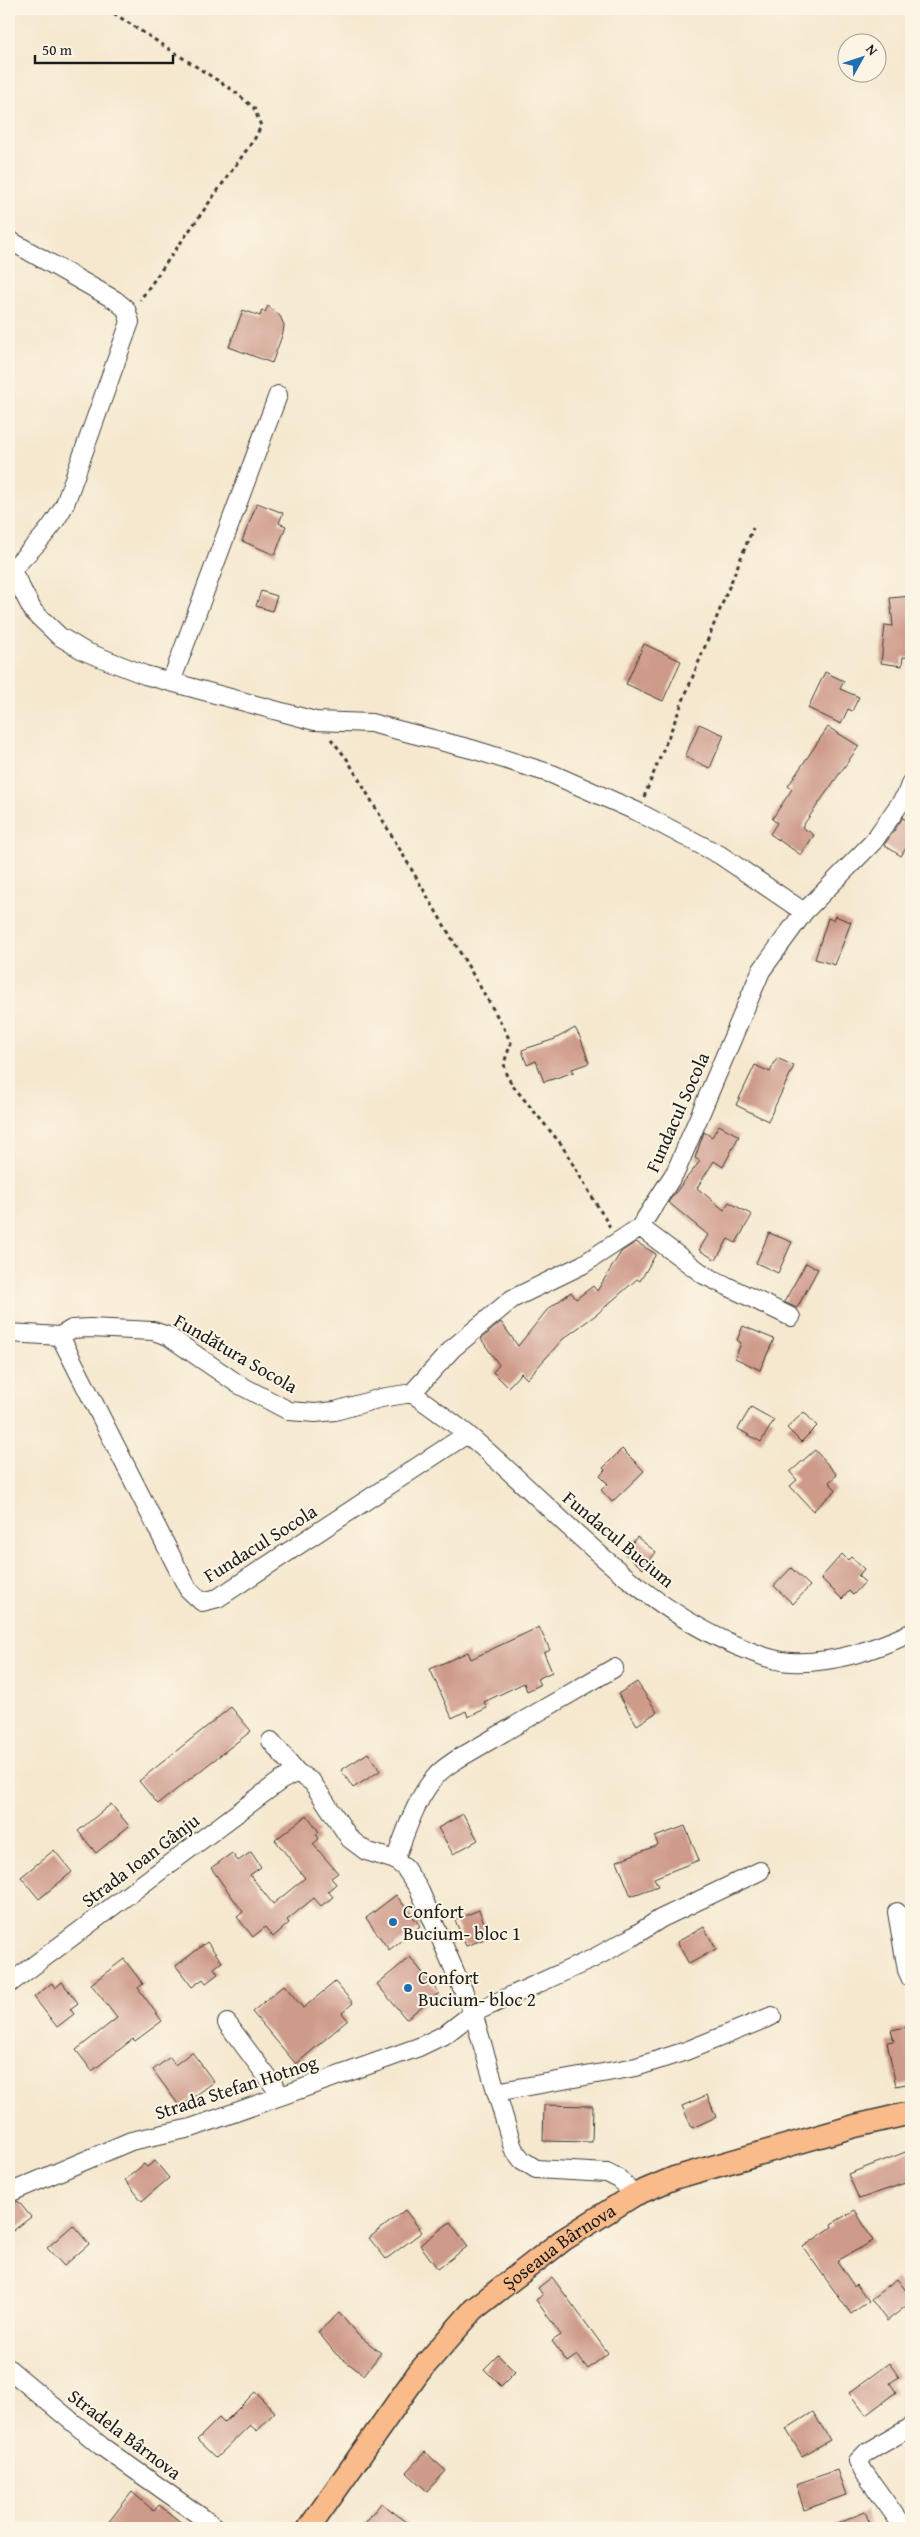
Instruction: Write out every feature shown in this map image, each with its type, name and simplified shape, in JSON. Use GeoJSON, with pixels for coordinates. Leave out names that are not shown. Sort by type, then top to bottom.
{"type":"FeatureCollection","features":[{"type":"Feature","properties":{"kind":"main road","name":"Șoseaua Bârnova"},"geometry":{"type":"LineString","coordinates":[[309,2528],[419,2372],[474,2309],[563,2240],[634,2195],[674,2178],[855,2126],[911,2113]]}},
{"type":"Feature","properties":{"kind":"street"},"geometry":{"type":"LineString","coordinates":[[9,240],[114,300],[129,315],[130,322],[65,504],[58,518],[42,539],[10,567],[33,611],[59,636],[84,651],[145,675],[315,721],[371,723],[475,750],[552,774],[638,812],[720,855],[804,912]]}},
{"type":"Feature","properties":{"kind":"street"},"geometry":{"type":"LineString","coordinates":[[171,682],[278,395]]}},
{"type":"Feature","properties":{"kind":"street","name":"Fundacul Socola"},"geometry":{"type":"LineString","coordinates":[[412,1394],[453,1348],[512,1299],[582,1265],[640,1227],[676,1170],[761,971],[804,912],[873,842],[906,795],[911,782]]}},
{"type":"Feature","properties":{"kind":"street"},"geometry":{"type":"LineString","coordinates":[[640,1227],[704,1275],[791,1317]]}},
{"type":"Feature","properties":{"kind":"street","name":"Fundătura Socola"},"geometry":{"type":"LineString","coordinates":[[9,1333],[60,1336],[72,1329],[90,1328],[153,1331],[168,1336],[238,1384],[289,1411],[315,1413],[335,1411],[381,1398],[412,1394]]}},
{"type":"Feature","properties":{"kind":"street","name":"Fundacul Socola"},"geometry":{"type":"LineString","coordinates":[[60,1336],[188,1589],[202,1602],[218,1598],[467,1434]]}},
{"type":"Feature","properties":{"kind":"street","name":"Fundacul Bucium"},"geometry":{"type":"LineString","coordinates":[[412,1394],[467,1434],[632,1583],[683,1619],[716,1637],[757,1654],[790,1662],[832,1660],[892,1642],[911,1633]]}},
{"type":"Feature","properties":{"kind":"street"},"geometry":{"type":"LineString","coordinates":[[396,1860],[420,1802],[438,1774],[456,1760],[614,1668]]}},
{"type":"Feature","properties":{"kind":"street"},"geometry":{"type":"LineString","coordinates":[[271,1740],[298,1772],[312,1782],[350,1839],[366,1851],[396,1860],[405,1868],[419,1888],[473,2013],[513,2148],[522,2160],[536,2169],[607,2173],[619,2179],[634,2195]]}},
{"type":"Feature","properties":{"kind":"street","name":"Strada Ioan Gânju"},"geometry":{"type":"LineString","coordinates":[[9,1984],[280,1781],[298,1772]]}},
{"type":"Feature","properties":{"kind":"street","name":"Strada Stefan Hotnog"},"geometry":{"type":"LineString","coordinates":[[9,2193],[131,2141],[191,2128],[280,2094],[419,2047],[446,2034],[473,2013],[598,1956],[660,1919],[760,1871]]}},
{"type":"Feature","properties":{"kind":"street"},"geometry":{"type":"LineString","coordinates":[[897,1912],[907,1970],[911,1979]]}},
{"type":"Feature","properties":{"kind":"street"},"geometry":{"type":"LineString","coordinates":[[496,2092],[636,2067],[686,2051],[772,2016]]}},
{"type":"Feature","properties":{"kind":"street"},"geometry":{"type":"LineString","coordinates":[[227,2023],[280,2094]]}},
{"type":"Feature","properties":{"kind":"street","name":"Stradela Bârnova"},"geometry":{"type":"LineString","coordinates":[[9,2370],[101,2446],[217,2528]]}},
{"type":"Feature","properties":{"kind":"street"},"geometry":{"type":"LineString","coordinates":[[904,2528],[858,2461],[866,2453],[911,2427]]}},
{"type":"Feature","properties":{"kind":"path"},"geometry":{"type":"LineString","coordinates":[[107,9],[234,91],[254,108],[261,126],[255,138],[129,315]]}},
{"type":"Feature","properties":{"kind":"path"},"geometry":{"type":"LineString","coordinates":[[638,812],[753,528]]}},
{"type":"Feature","properties":{"kind":"path"},"geometry":{"type":"LineString","coordinates":[[315,721],[347,759],[502,1026],[511,1043],[504,1063],[506,1074],[513,1086],[561,1144],[618,1240]]}},
{"type":"Feature","properties":{"kind":"building"},"geometry":{"type":"Polygon","coordinates":[[[268,306],[280,316],[284,325],[272,363],[229,347],[243,310],[260,316],[262,310],[265,312],[268,306]]]}},
{"type":"Feature","properties":{"kind":"building"},"geometry":{"type":"Polygon","coordinates":[[[257,503],[283,513],[279,523],[286,526],[275,555],[242,541],[257,503]]]}},
{"type":"Feature","properties":{"kind":"building"},"geometry":{"type":"Polygon","coordinates":[[[261,591],[277,596],[272,611],[256,606],[261,591]]]}},
{"type":"Feature","properties":{"kind":"building"},"geometry":{"type":"Polygon","coordinates":[[[911,596],[910,658],[903,657],[902,666],[881,663],[885,625],[893,626],[890,598],[911,596]]]}},
{"type":"Feature","properties":{"kind":"building"},"geometry":{"type":"Polygon","coordinates":[[[644,644],[681,661],[663,701],[626,684],[644,644]]]}},
{"type":"Feature","properties":{"kind":"building"},"geometry":{"type":"Polygon","coordinates":[[[825,672],[844,681],[840,689],[859,697],[852,711],[848,709],[841,724],[808,708],[825,672]]]}},
{"type":"Feature","properties":{"kind":"building"},"geometry":{"type":"Polygon","coordinates":[[[699,724],[724,735],[710,768],[685,757],[699,724]]]}},
{"type":"Feature","properties":{"kind":"building"},"geometry":{"type":"Polygon","coordinates":[[[828,727],[859,746],[802,827],[814,835],[801,855],[770,834],[777,823],[772,819],[792,789],[788,786],[828,727]]]}},
{"type":"Feature","properties":{"kind":"building"},"geometry":{"type":"Polygon","coordinates":[[[903,818],[911,823],[911,840],[901,856],[884,845],[903,818]]]}},
{"type":"Feature","properties":{"kind":"building"},"geometry":{"type":"Polygon","coordinates":[[[835,916],[851,922],[835,965],[815,959],[828,918],[833,920],[835,916]]]}},
{"type":"Feature","properties":{"kind":"building"},"geometry":{"type":"Polygon","coordinates":[[[575,1028],[589,1063],[572,1069],[574,1072],[544,1082],[536,1061],[527,1065],[522,1050],[555,1039],[575,1028]]]}},
{"type":"Feature","properties":{"kind":"building"},"geometry":{"type":"Polygon","coordinates":[[[777,1058],[794,1066],[768,1121],[736,1105],[755,1065],[770,1072],[777,1058]]]}},
{"type":"Feature","properties":{"kind":"building"},"geometry":{"type":"Polygon","coordinates":[[[719,1125],[739,1136],[723,1167],[714,1161],[697,1188],[724,1210],[729,1202],[752,1215],[736,1243],[728,1239],[716,1260],[699,1250],[708,1235],[668,1202],[700,1161],[695,1158],[704,1132],[712,1137],[719,1125]]]}},
{"type":"Feature","properties":{"kind":"building"},"geometry":{"type":"Polygon","coordinates":[[[769,1233],[792,1242],[778,1273],[756,1263],[769,1233]]]}},
{"type":"Feature","properties":{"kind":"building"},"geometry":{"type":"Polygon","coordinates":[[[636,1242],[656,1254],[640,1281],[637,1279],[597,1314],[563,1339],[527,1379],[521,1373],[508,1387],[493,1372],[499,1365],[481,1339],[501,1322],[518,1346],[547,1310],[571,1292],[576,1299],[593,1286],[597,1291],[621,1252],[636,1242]]]}},
{"type":"Feature","properties":{"kind":"building"},"geometry":{"type":"Polygon","coordinates":[[[806,1263],[818,1269],[797,1308],[784,1302],[806,1263]]]}},
{"type":"Feature","properties":{"kind":"building"},"geometry":{"type":"Polygon","coordinates":[[[743,1326],[774,1339],[760,1370],[735,1358],[741,1343],[737,1340],[743,1326]]]}},
{"type":"Feature","properties":{"kind":"building"},"geometry":{"type":"Polygon","coordinates":[[[751,1407],[774,1420],[761,1442],[738,1429],[751,1407]]]}},
{"type":"Feature","properties":{"kind":"building"},"geometry":{"type":"Polygon","coordinates":[[[804,1412],[817,1426],[801,1442],[787,1428],[804,1412]]]}},
{"type":"Feature","properties":{"kind":"building"},"geometry":{"type":"Polygon","coordinates":[[[622,1449],[644,1471],[612,1502],[601,1490],[608,1484],[600,1476],[605,1470],[603,1468],[622,1449]]]}},
{"type":"Feature","properties":{"kind":"building"},"geometry":{"type":"Polygon","coordinates":[[[815,1450],[837,1475],[829,1482],[836,1490],[813,1511],[790,1486],[797,1480],[790,1472],[815,1450]]]}},
{"type":"Feature","properties":{"kind":"building"},"geometry":{"type":"Polygon","coordinates":[[[637,1537],[656,1552],[643,1569],[624,1553],[637,1537]]]}},
{"type":"Feature","properties":{"kind":"building"},"geometry":{"type":"Polygon","coordinates":[[[842,1554],[848,1560],[851,1557],[864,1569],[858,1576],[865,1582],[853,1595],[849,1591],[842,1599],[821,1578],[842,1554]]]}},
{"type":"Feature","properties":{"kind":"building"},"geometry":{"type":"Polygon","coordinates":[[[791,1568],[810,1586],[793,1604],[774,1586],[791,1568]]]}},
{"type":"Feature","properties":{"kind":"building"},"geometry":{"type":"Polygon","coordinates":[[[539,1627],[550,1650],[544,1653],[552,1672],[537,1679],[540,1685],[527,1691],[524,1683],[484,1702],[487,1708],[468,1717],[466,1711],[452,1718],[430,1669],[468,1652],[471,1659],[539,1627]]]}},
{"type":"Feature","properties":{"kind":"building"},"geometry":{"type":"Polygon","coordinates":[[[637,1682],[657,1712],[637,1725],[618,1694],[637,1682]]]}},
{"type":"Feature","properties":{"kind":"building"},"geometry":{"type":"Polygon","coordinates":[[[231,1707],[251,1731],[158,1804],[139,1781],[231,1707]]]}},
{"type":"Feature","properties":{"kind":"building"},"geometry":{"type":"Polygon","coordinates":[[[368,1753],[380,1771],[353,1788],[341,1770],[368,1753]]]}},
{"type":"Feature","properties":{"kind":"building"},"geometry":{"type":"Polygon","coordinates":[[[111,1804],[129,1826],[96,1853],[78,1831],[111,1804]]]}},
{"type":"Feature","properties":{"kind":"building"},"geometry":{"type":"Polygon","coordinates":[[[463,1814],[478,1840],[453,1854],[438,1828],[463,1814]]]}},
{"type":"Feature","properties":{"kind":"building"},"geometry":{"type":"Polygon","coordinates":[[[307,1815],[319,1832],[316,1834],[319,1839],[313,1844],[338,1873],[331,1878],[336,1884],[328,1891],[333,1897],[321,1906],[314,1898],[287,1920],[289,1923],[273,1937],[265,1927],[253,1937],[237,1917],[243,1912],[211,1868],[232,1853],[238,1861],[251,1852],[261,1867],[250,1875],[273,1904],[305,1878],[275,1840],[307,1815]]]}},
{"type":"Feature","properties":{"kind":"building"},"geometry":{"type":"Polygon","coordinates":[[[685,1826],[699,1860],[654,1878],[658,1886],[631,1896],[617,1861],[658,1845],[655,1837],[685,1826]]]}},
{"type":"Feature","properties":{"kind":"building"},"geometry":{"type":"Polygon","coordinates":[[[54,1850],[72,1872],[39,1899],[21,1877],[54,1850]]]}},
{"type":"Feature","properties":{"kind":"building","name":"Confort Bucium- bloc 1"},"geometry":{"type":"Polygon","coordinates":[[[396,1895],[420,1926],[389,1950],[366,1918],[396,1895]]]}},
{"type":"Feature","properties":{"kind":"building"},"geometry":{"type":"Polygon","coordinates":[[[479,1910],[490,1937],[466,1946],[455,1920],[479,1910]]]}},
{"type":"Feature","properties":{"kind":"building"},"geometry":{"type":"Polygon","coordinates":[[[704,1927],[716,1949],[689,1964],[677,1942],[704,1927]]]}},
{"type":"Feature","properties":{"kind":"building"},"geometry":{"type":"Polygon","coordinates":[[[207,1942],[222,1962],[214,1968],[218,1974],[206,1983],[203,1979],[192,1987],[176,1966],[207,1942]]]}},
{"type":"Feature","properties":{"kind":"building","name":"Confort Bucium- bloc 2"},"geometry":{"type":"Polygon","coordinates":[[[410,1957],[439,1993],[406,2019],[377,1984],[410,1957]]]}},
{"type":"Feature","properties":{"kind":"building"},"geometry":{"type":"Polygon","coordinates":[[[124,1959],[143,1984],[138,1988],[162,2021],[135,2041],[133,2039],[92,2071],[76,2050],[117,2018],[91,1984],[124,1959]]]}},
{"type":"Feature","properties":{"kind":"building"},"geometry":{"type":"Polygon","coordinates":[[[62,1982],[78,2003],[70,2009],[74,2014],[57,2027],[34,1997],[52,1983],[55,1988],[62,1982]]]}},
{"type":"Feature","properties":{"kind":"building"},"geometry":{"type":"Polygon","coordinates":[[[335,1982],[353,2003],[342,2013],[348,2020],[296,2064],[252,2012],[284,1985],[303,2008],[335,1982]]]}},
{"type":"Feature","properties":{"kind":"building"},"geometry":{"type":"Polygon","coordinates":[[[911,2026],[911,2083],[896,2086],[887,2042],[894,2041],[891,2030],[911,2026]]]}},
{"type":"Feature","properties":{"kind":"building"},"geometry":{"type":"Polygon","coordinates":[[[192,2052],[214,2082],[180,2107],[153,2070],[170,2057],[175,2065],[192,2052]]]}},
{"type":"Feature","properties":{"kind":"building"},"geometry":{"type":"Polygon","coordinates":[[[707,2095],[716,2117],[692,2128],[682,2106],[707,2095]]]}},
{"type":"Feature","properties":{"kind":"building"},"geometry":{"type":"Polygon","coordinates":[[[544,2105],[593,2106],[592,2142],[543,2141],[544,2105]]]}},
{"type":"Feature","properties":{"kind":"building"},"geometry":{"type":"Polygon","coordinates":[[[911,2150],[911,2181],[859,2199],[848,2174],[911,2150]]]}},
{"type":"Feature","properties":{"kind":"building"},"geometry":{"type":"Polygon","coordinates":[[[155,2161],[169,2178],[142,2201],[125,2180],[144,2164],[147,2167],[155,2161]]]}},
{"type":"Feature","properties":{"kind":"building"},"geometry":{"type":"Polygon","coordinates":[[[18,2201],[31,2217],[9,2234],[9,2207],[18,2201]]]}},
{"type":"Feature","properties":{"kind":"building"},"geometry":{"type":"Polygon","coordinates":[[[405,2210],[422,2232],[386,2259],[369,2238],[405,2210]]]}},
{"type":"Feature","properties":{"kind":"building"},"geometry":{"type":"Polygon","coordinates":[[[855,2210],[873,2241],[837,2261],[854,2286],[856,2284],[869,2301],[851,2314],[803,2247],[832,2227],[831,2224],[855,2210]]]}},
{"type":"Feature","properties":{"kind":"building"},"geometry":{"type":"Polygon","coordinates":[[[450,2222],[468,2246],[438,2269],[420,2245],[450,2222]]]}},
{"type":"Feature","properties":{"kind":"building"},"geometry":{"type":"Polygon","coordinates":[[[73,2225],[89,2244],[64,2266],[47,2248],[73,2225]]]}},
{"type":"Feature","properties":{"kind":"building"},"geometry":{"type":"Polygon","coordinates":[[[552,2277],[608,2353],[588,2369],[577,2355],[567,2362],[552,2341],[561,2335],[536,2300],[543,2295],[538,2288],[552,2277]]]}},
{"type":"Feature","properties":{"kind":"building"},"geometry":{"type":"Polygon","coordinates":[[[897,2279],[911,2297],[911,2302],[887,2321],[871,2299],[897,2279]]]}},
{"type":"Feature","properties":{"kind":"building"},"geometry":{"type":"Polygon","coordinates":[[[339,2313],[357,2334],[381,2353],[364,2375],[336,2354],[318,2332],[339,2313]]]}},
{"type":"Feature","properties":{"kind":"building"},"geometry":{"type":"Polygon","coordinates":[[[498,2355],[515,2372],[501,2386],[484,2369],[498,2355]]]}},
{"type":"Feature","properties":{"kind":"building"},"geometry":{"type":"Polygon","coordinates":[[[889,2363],[899,2377],[890,2383],[896,2392],[866,2415],[849,2393],[889,2363]]]}},
{"type":"Feature","properties":{"kind":"building"},"geometry":{"type":"Polygon","coordinates":[[[255,2392],[275,2412],[257,2431],[250,2425],[216,2458],[197,2440],[219,2418],[224,2423],[255,2392]]]}},
{"type":"Feature","properties":{"kind":"building"},"geometry":{"type":"Polygon","coordinates":[[[813,2412],[830,2440],[802,2456],[786,2429],[813,2412]]]}},
{"type":"Feature","properties":{"kind":"building"},"geometry":{"type":"Polygon","coordinates":[[[425,2452],[446,2471],[427,2491],[406,2472],[425,2452]]]}},
{"type":"Feature","properties":{"kind":"building"},"geometry":{"type":"Polygon","coordinates":[[[837,2470],[846,2495],[804,2510],[796,2484],[837,2470]]]}},
{"type":"Feature","properties":{"kind":"building"},"geometry":{"type":"Polygon","coordinates":[[[132,2492],[154,2511],[159,2505],[188,2528],[104,2528],[132,2492]]]}},
{"type":"Feature","properties":{"kind":"building"},"geometry":{"type":"Polygon","coordinates":[[[381,2503],[415,2528],[362,2528],[381,2503]]]}},
{"type":"Feature","properties":{"kind":"building"},"geometry":{"type":"Polygon","coordinates":[[[865,2512],[872,2528],[828,2528],[865,2512]]]}},
{"type":"Feature","properties":{"kind":"place","name":"Confort Bucium- bloc 1"},"geometry":{"type":"Point","coordinates":[393,1922]}},
{"type":"Feature","properties":{"kind":"place","name":"Confort Bucium- bloc 2"},"geometry":{"type":"Point","coordinates":[408,1988]}}]}
